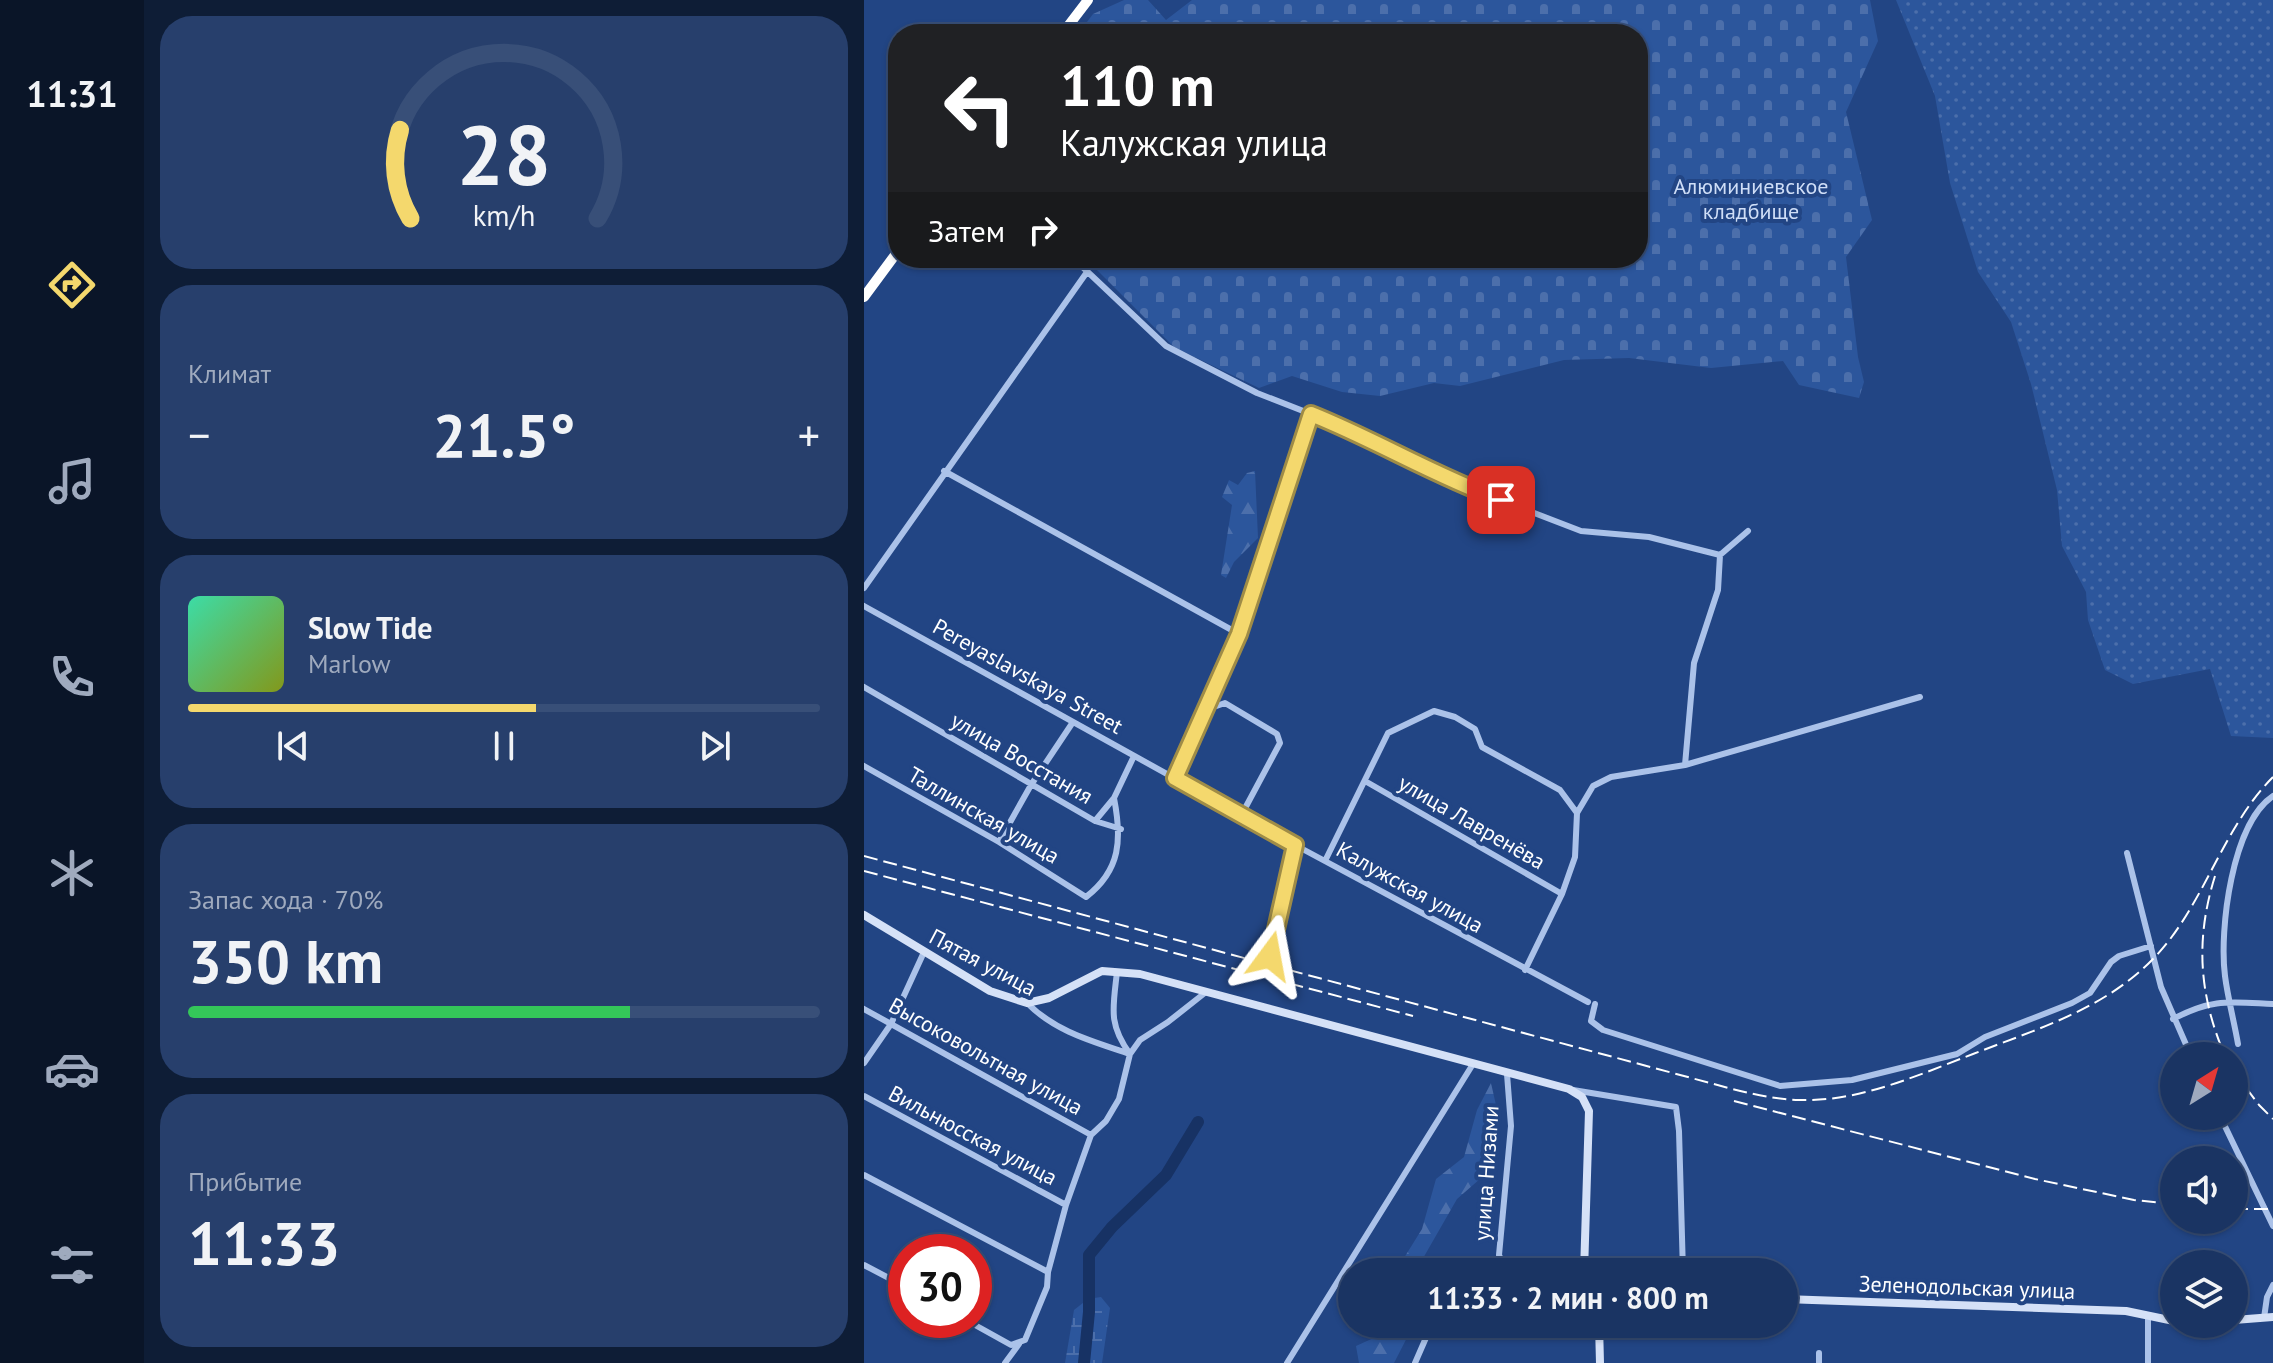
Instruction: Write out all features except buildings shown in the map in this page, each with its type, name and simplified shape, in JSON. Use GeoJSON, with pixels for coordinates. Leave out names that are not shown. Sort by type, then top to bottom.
{"type":"FeatureCollection","features":[{"type":"Feature","properties":{"kind":"highway"},"geometry":{"type":"LineString","coordinates":[[1070,24],[1088,0]]}},
{"type":"Feature","properties":{"kind":"highway"},"geometry":{"type":"LineString","coordinates":[[864,297],[888,265]]}},
{"type":"Feature","properties":{"kind":"street"},"geometry":{"type":"LineString","coordinates":[[1083,268],[1166,346],[1257,393],[1362,434],[1456,483],[1581,531],[1649,537],[1720,555]]}},
{"type":"Feature","properties":{"kind":"street"},"geometry":{"type":"LineString","coordinates":[[864,588],[1087,272]]}},
{"type":"Feature","properties":{"kind":"street"},"geometry":{"type":"LineString","coordinates":[[1175,778],[1239,634],[1311,414]]}},
{"type":"Feature","properties":{"kind":"street"},"geometry":{"type":"LineString","coordinates":[[944,471],[1239,634]]}},
{"type":"Feature","properties":{"kind":"street"},"geometry":{"type":"LineString","coordinates":[[1685,765],[1694,663],[1718,591],[1720,555],[1748,531]]}},
{"type":"Feature","properties":{"kind":"street","name":"Pereyaslavskaya Street"},"geometry":{"type":"LineString","coordinates":[[864,606],[1175,778]]}},
{"type":"Feature","properties":{"kind":"street","name":"улица Восстания"},"geometry":{"type":"LineString","coordinates":[[864,687],[1095,821],[1114,798],[1134,756]]}},
{"type":"Feature","properties":{"kind":"street"},"geometry":{"type":"LineString","coordinates":[[1525,970],[1562,894],[1575,857],[1577,813],[1593,786],[1611,777],[1685,765],[1920,697]]}},
{"type":"Feature","properties":{"kind":"street"},"geometry":{"type":"LineString","coordinates":[[1205,710],[1225,703],[1277,734],[1280,743],[1242,814]]}},
{"type":"Feature","properties":{"kind":"street"},"geometry":{"type":"LineString","coordinates":[[1325,861],[1388,733],[1434,711],[1455,717],[1475,729],[1482,747],[1560,790],[1577,813]]}},
{"type":"Feature","properties":{"kind":"street"},"geometry":{"type":"LineString","coordinates":[[999,842],[1031,785],[1073,722]]}},
{"type":"Feature","properties":{"kind":"street","name":"Таллинская улица"},"geometry":{"type":"LineString","coordinates":[[864,766],[999,842],[1086,897],[1099,887],[1114,865],[1121,829]]}},
{"type":"Feature","properties":{"kind":"street","name":"Калужская улица"},"geometry":{"type":"LineString","coordinates":[[1175,778],[1525,970],[1592,1003],[1591,1021],[1603,1030],[1762,1081],[1795,1086],[1852,1080],[1957,1054],[1985,1037],[2090,993],[2119,956],[2151,946]]}},
{"type":"Feature","properties":{"kind":"street","name":"улица Лавренёва"},"geometry":{"type":"LineString","coordinates":[[1365,781],[1562,894]]}},
{"type":"Feature","properties":{"kind":"street"},"geometry":{"type":"LineString","coordinates":[[2238,1042],[2225,975],[2227,904],[2242,838],[2260,804],[2273,796]]}},
{"type":"Feature","properties":{"kind":"street"},"geometry":{"type":"LineString","coordinates":[[1095,821],[1121,829],[1114,798]]}},
{"type":"Feature","properties":{"kind":"street"},"geometry":{"type":"LineString","coordinates":[[1270,956],[1295,845]]}},
{"type":"Feature","properties":{"kind":"street"},"geometry":{"type":"LineString","coordinates":[[2127,853],[2161,987],[2184,1042]]}},
{"type":"Feature","properties":{"kind":"street","name":"Пятая улица"},"geometry":{"type":"LineString","coordinates":[[864,915],[990,991],[1027,1003],[1043,1018],[1072,1035],[1130,1054]]}},
{"type":"Feature","properties":{"kind":"street"},"geometry":{"type":"LineString","coordinates":[[864,1063],[891,1024],[924,952]]}},
{"type":"Feature","properties":{"kind":"street"},"geometry":{"type":"LineString","coordinates":[[1027,1003],[1049,998],[1102,971],[1140,974],[1507,1074],[1569,1089],[1676,1107],[1683,1258]]}},
{"type":"Feature","properties":{"kind":"street"},"geometry":{"type":"LineString","coordinates":[[1117,972],[1112,1015],[1118,1038],[1130,1054]]}},
{"type":"Feature","properties":{"kind":"street"},"geometry":{"type":"LineString","coordinates":[[1005,1363],[1015,1344],[1025,1340],[1047,1287],[1048,1272],[1066,1205],[1091,1135],[1106,1121],[1119,1099],[1130,1054],[1140,1040],[1207,991]]}},
{"type":"Feature","properties":{"kind":"street"},"geometry":{"type":"LineString","coordinates":[[2173,1019],[2206,1004],[2230,1001],[2273,1004]]}},
{"type":"Feature","properties":{"kind":"street","name":"Высоковольтная улица"},"geometry":{"type":"LineString","coordinates":[[864,1009],[1091,1135]]}},
{"type":"Feature","properties":{"kind":"street"},"geometry":{"type":"LineString","coordinates":[[1287,1363],[1473,1064]]}},
{"type":"Feature","properties":{"kind":"street","name":"улица Низами"},"geometry":{"type":"LineString","coordinates":[[1500,1258],[1511,1126],[1507,1074]]}},
{"type":"Feature","properties":{"kind":"street"},"geometry":{"type":"LineString","coordinates":[[1569,1089],[1582,1097],[1589,1111],[1584,1258]]}},
{"type":"Feature","properties":{"kind":"street","name":"Вильнюсская улица"},"geometry":{"type":"LineString","coordinates":[[864,1096],[1066,1205]]}},
{"type":"Feature","properties":{"kind":"street"},"geometry":{"type":"LineString","coordinates":[[2227,1130],[2273,1226]]}},
{"type":"Feature","properties":{"kind":"street"},"geometry":{"type":"LineString","coordinates":[[864,1175],[1048,1272]]}},
{"type":"Feature","properties":{"kind":"street"},"geometry":{"type":"LineString","coordinates":[[864,1265],[888,1278]]}},
{"type":"Feature","properties":{"kind":"street"},"geometry":{"type":"LineString","coordinates":[[2248,1319],[2269,1318],[2267,1297],[2273,1285]]}},
{"type":"Feature","properties":{"kind":"street","name":"Зеленодольская улица"},"geometry":{"type":"LineString","coordinates":[[1798,1299],[2126,1311],[2160,1319]]}},
{"type":"Feature","properties":{"kind":"street"},"geometry":{"type":"LineString","coordinates":[[2148,1317],[2148,1363]]}},
{"type":"Feature","properties":{"kind":"street"},"geometry":{"type":"LineString","coordinates":[[992,1333],[1015,1344]]}},
{"type":"Feature","properties":{"kind":"street"},"geometry":{"type":"LineString","coordinates":[[1415,1363],[1426,1338]]}},
{"type":"Feature","properties":{"kind":"street"},"geometry":{"type":"LineString","coordinates":[[1599,1338],[1600,1363]]}},
{"type":"Feature","properties":{"kind":"street"},"geometry":{"type":"LineString","coordinates":[[1819,1353],[1819,1363]]}},
{"type":"Feature","properties":{"kind":"green space","name":"Алюминиевское кладбище"},"geometry":{"type":"Polygon","coordinates":[[[1124,0],[1148,0],[1166,20],[1192,0],[1870,0],[1878,41],[1846,112],[1872,220],[1846,257],[1864,382],[1859,398],[1799,385],[1783,361],[1711,368],[1629,358],[1564,360],[1460,386],[1434,383],[1380,396],[1342,392],[1292,376],[1259,388],[1174,347],[1095,268],[1648,268],[1648,24],[1086,24],[1093,14],[1124,0]]]}},
{"type":"Feature","properties":{"kind":"green space"},"geometry":{"type":"Polygon","coordinates":[[[1896,0],[2273,0],[2273,738],[2231,736],[2210,669],[2133,684],[2105,670],[2088,620],[2086,592],[2062,546],[2057,490],[2031,384],[2011,322],[1978,272],[1950,183],[1935,96],[1896,0]]]}},
{"type":"Feature","properties":{"kind":"green space"},"geometry":{"type":"Polygon","coordinates":[[[1255,471],[1258,538],[1234,562],[1226,578],[1221,575],[1232,505],[1222,497],[1229,480],[1238,485],[1247,473],[1255,471]]]}},
{"type":"Feature","properties":{"kind":"green space"},"geometry":{"type":"Polygon","coordinates":[[[1491,1083],[1500,1123],[1488,1141],[1481,1178],[1457,1199],[1423,1258],[1404,1258],[1422,1229],[1436,1179],[1464,1157],[1477,1110],[1491,1083]]]}},
{"type":"Feature","properties":{"kind":"green space"},"geometry":{"type":"Polygon","coordinates":[[[1101,1297],[1110,1308],[1102,1363],[1065,1363],[1074,1310],[1088,1299],[1101,1297]]]}},
{"type":"Feature","properties":{"kind":"green space"},"geometry":{"type":"Polygon","coordinates":[[[1374,1338],[1407,1338],[1394,1363],[1359,1363],[1356,1346],[1374,1338]]]}},
{"type":"Feature","properties":{"kind":"waterway"},"geometry":{"type":"LineString","coordinates":[[1084,1363],[1089,1312],[1089,1255],[1112,1227],[1166,1175],[1198,1122]]}},
{"type":"Feature","properties":{"kind":"railway"},"geometry":{"type":"LineString","coordinates":[[864,856],[1732,1089],[1777,1098],[1822,1099],[1866,1092],[1910,1078],[2069,1016],[2114,991],[2135,976],[2171,937],[2187,915],[2240,819],[2273,777]]}},
{"type":"Feature","properties":{"kind":"railway"},"geometry":{"type":"LineString","coordinates":[[864,871],[1413,1016]]}},
{"type":"Feature","properties":{"kind":"railway"},"geometry":{"type":"LineString","coordinates":[[2215,876],[2204,923],[2203,967],[2205,989],[2220,1042]]}},
{"type":"Feature","properties":{"kind":"railway"},"geometry":{"type":"LineString","coordinates":[[2248,1090],[2273,1119]]}},
{"type":"Feature","properties":{"kind":"railway"},"geometry":{"type":"LineString","coordinates":[[1734,1101],[2035,1179],[2160,1203]]}},
{"type":"Feature","properties":{"kind":"railway"},"geometry":{"type":"LineString","coordinates":[[2248,1209],[2273,1209]]}},
{"type":"Feature","properties":{"kind":"route"},"geometry":{"type":"LineString","coordinates":[[1270,956],[1295,845],[1175,778],[1239,634],[1311,414],[1362,434],[1456,483],[1501,500]]}}]}
